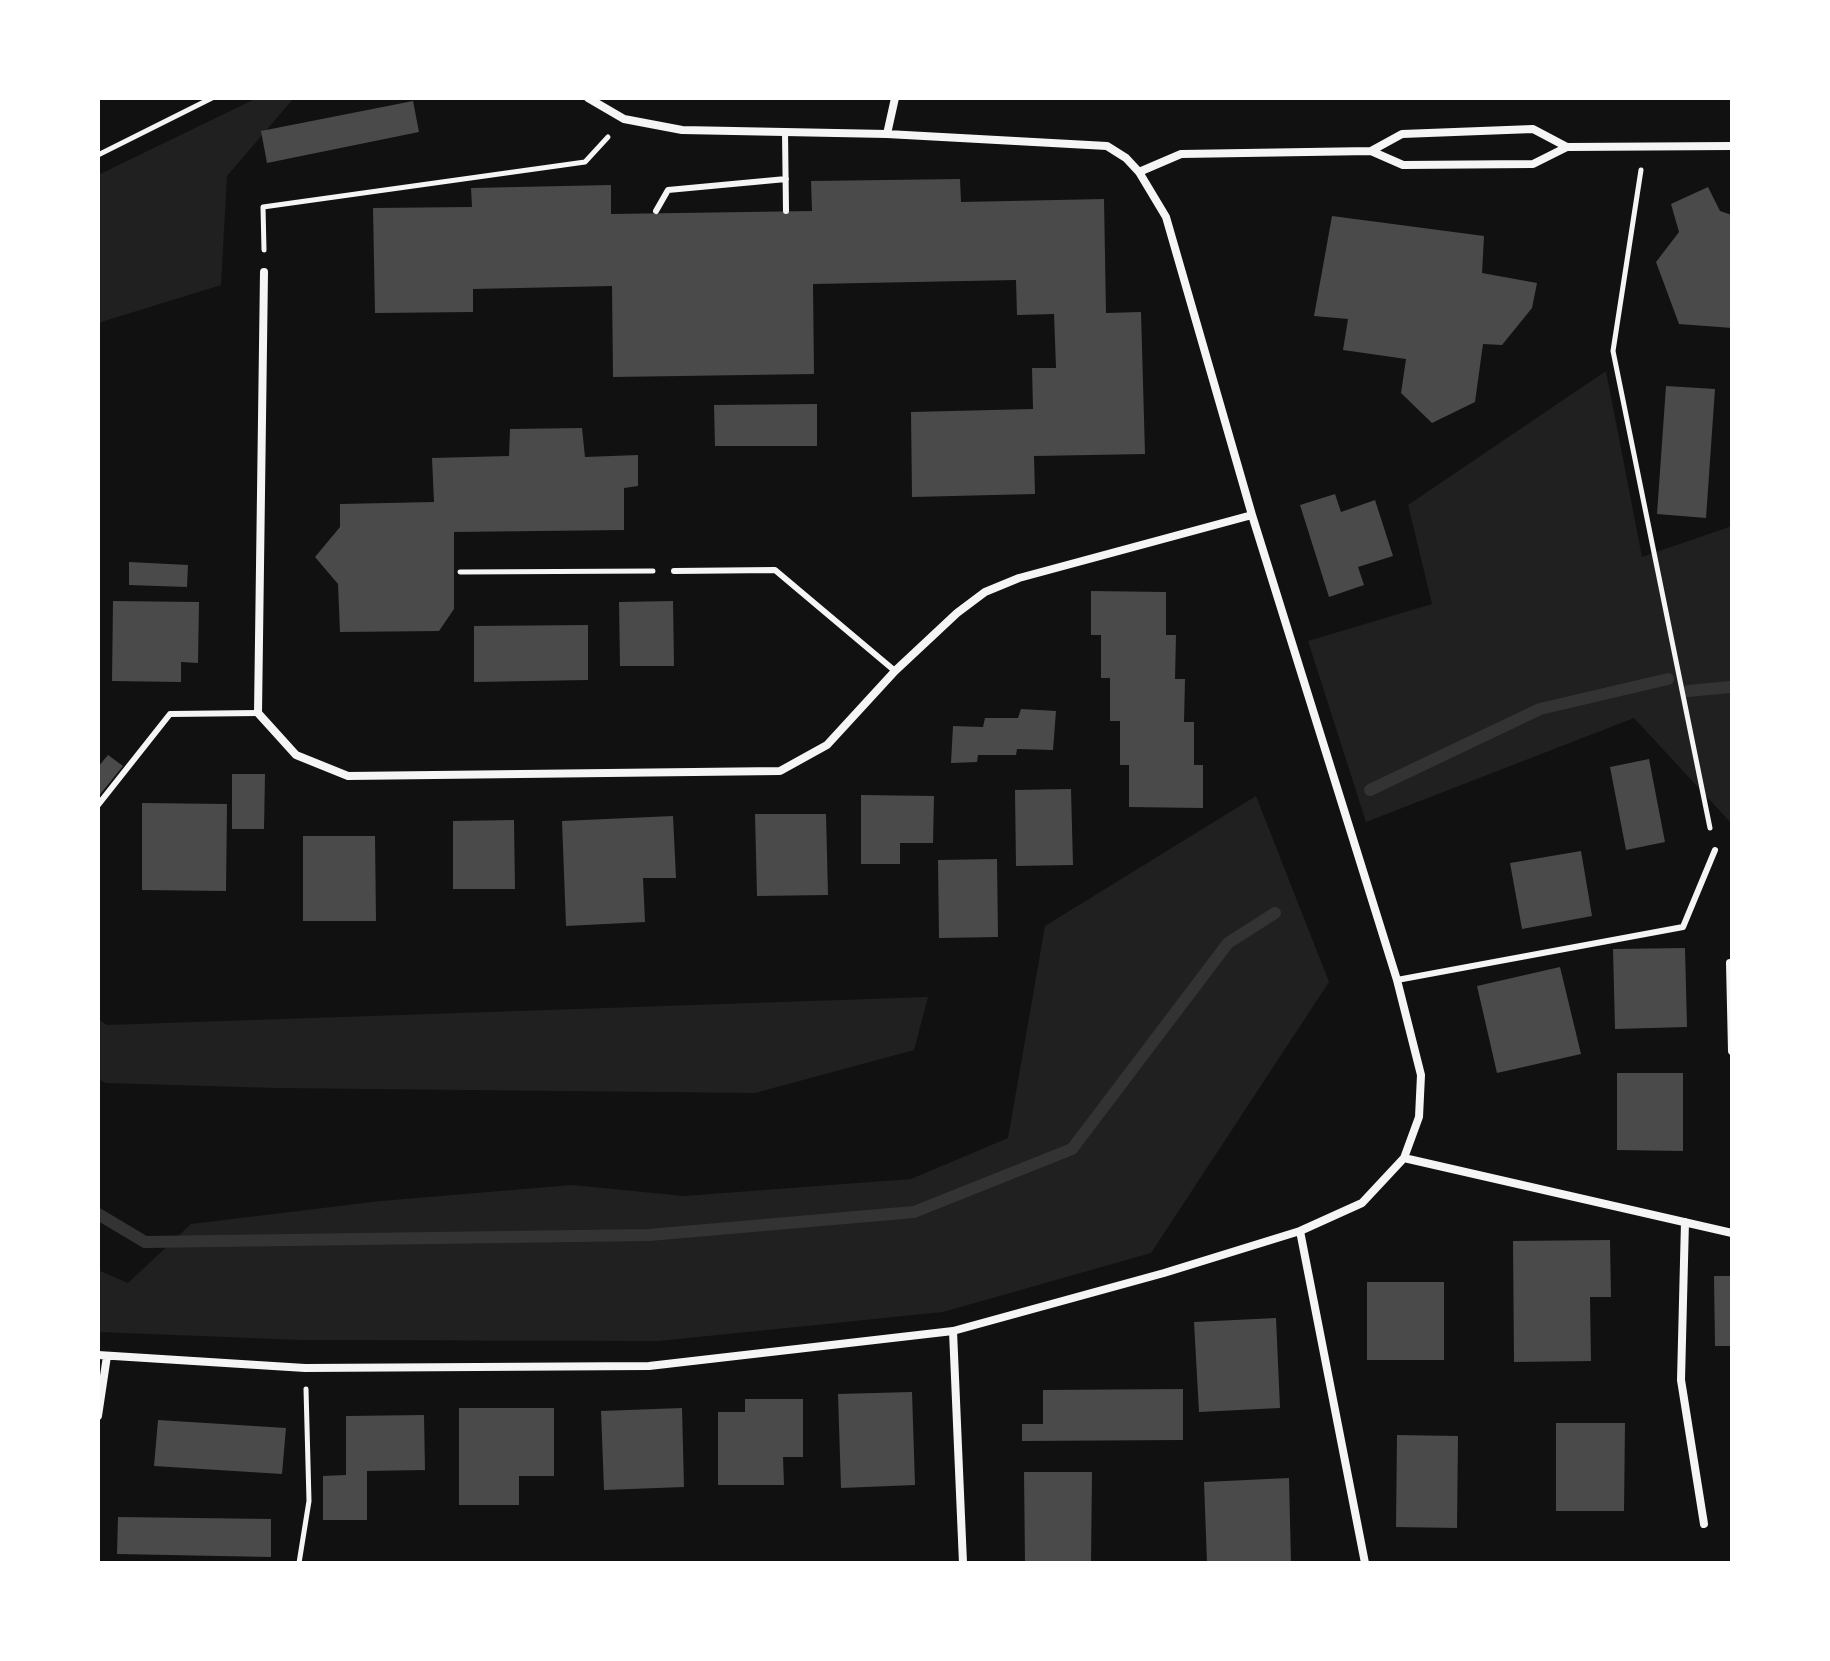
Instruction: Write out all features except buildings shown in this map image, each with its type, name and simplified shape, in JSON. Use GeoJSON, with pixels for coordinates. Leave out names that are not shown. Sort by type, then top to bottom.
{"type":"FeatureCollection","features":[{"type":"Feature","properties":{"kind":"street"},"geometry":{"type":"LineString","coordinates":[[98,1416],[102,1356],[305,1368],[649,1366],[953,1331],[1300,1231],[1362,1203],[1404,1158],[1419,1117],[1421,1075],[1397,980],[1252,515],[1166,217],[1139,172],[1126,158],[1107,146],[887,134],[682,130],[624,119],[588,98]]}},
{"type":"Feature","properties":{"kind":"street"},"geometry":{"type":"LineString","coordinates":[[887,134],[895,98]]}},
{"type":"Feature","properties":{"kind":"street"},"geometry":{"type":"LineString","coordinates":[[1371,151],[1402,134],[1533,129],[1567,147],[1644,149],[1732,146]]}},
{"type":"Feature","properties":{"kind":"street"},"geometry":{"type":"LineString","coordinates":[[1139,172],[1181,154],[1371,151],[1403,165],[1533,164],[1567,147]]}},
{"type":"Feature","properties":{"kind":"street"},"geometry":{"type":"LineString","coordinates":[[264,272],[258,713],[296,755],[348,776],[780,771],[827,745],[895,671],[957,613],[985,592],[1019,578],[1252,515]]}},
{"type":"Feature","properties":{"kind":"street"},"geometry":{"type":"LineString","coordinates":[[1730,963],[1732,1051]]}},
{"type":"Feature","properties":{"kind":"street"},"geometry":{"type":"LineString","coordinates":[[1404,1158],[1732,1233]]}},
{"type":"Feature","properties":{"kind":"street"},"geometry":{"type":"LineString","coordinates":[[1685,1222],[1681,1380],[1704,1524]]}},
{"type":"Feature","properties":{"kind":"street"},"geometry":{"type":"LineString","coordinates":[[1300,1231],[1365,1563]]}},
{"type":"Feature","properties":{"kind":"street"},"geometry":{"type":"LineString","coordinates":[[953,1331],[963,1563]]}},
{"type":"Feature","properties":{"kind":"lane"},"geometry":{"type":"LineString","coordinates":[[785,132],[786,211]]}},
{"type":"Feature","properties":{"kind":"lane"},"geometry":{"type":"LineString","coordinates":[[656,211],[668,190],[786,179]]}},
{"type":"Feature","properties":{"kind":"lane"},"geometry":{"type":"LineString","coordinates":[[674,571],[775,570],[895,671]]}},
{"type":"Feature","properties":{"kind":"lane"},"geometry":{"type":"LineString","coordinates":[[98,805],[170,714],[258,713]]}},
{"type":"Feature","properties":{"kind":"lane"},"geometry":{"type":"LineString","coordinates":[[1397,980],[1683,927],[1715,850]]}},
{"type":"Feature","properties":{"kind":"path"},"geometry":{"type":"LineString","coordinates":[[98,155],[212,98]]}},
{"type":"Feature","properties":{"kind":"path"},"geometry":{"type":"LineString","coordinates":[[264,272],[263,207],[585,162],[624,119]]}},
{"type":"Feature","properties":{"kind":"path"},"geometry":{"type":"LineString","coordinates":[[1644,149],[1613,351],[1715,850]]}},
{"type":"Feature","properties":{"kind":"path"},"geometry":{"type":"LineString","coordinates":[[460,572],[674,571]]}},
{"type":"Feature","properties":{"kind":"path"},"geometry":{"type":"LineString","coordinates":[[299,1563],[309,1501],[305,1368]]}},
{"type":"Feature","properties":{"kind":"shaded area"},"geometry":{"type":"Polygon","coordinates":[[[257,98],[294,98],[227,176],[221,285],[98,323],[98,175],[257,98]]]}},
{"type":"Feature","properties":{"kind":"shaded area"},"geometry":{"type":"Polygon","coordinates":[[[1606,371],[1642,557],[1732,526],[1732,824],[1634,718],[1366,822],[1308,641],[1432,604],[1408,505],[1606,371]]]}},
{"type":"Feature","properties":{"kind":"shaded area"},"geometry":{"type":"Polygon","coordinates":[[[1256,796],[1329,982],[1151,1253],[943,1312],[659,1341],[302,1340],[98,1332],[98,1270],[128,1283],[191,1224],[381,1201],[572,1185],[684,1196],[911,1179],[1008,1138],[1045,926],[1256,796]]]}},
{"type":"Feature","properties":{"kind":"shaded area"},"geometry":{"type":"Polygon","coordinates":[[[928,997],[914,1050],[755,1093],[277,1088],[106,1083],[98,1079],[98,1019],[107,1025],[928,997]]]}},
{"type":"Feature","properties":{"kind":"waterway"},"geometry":{"type":"LineString","coordinates":[[1370,790],[1540,709],[1668,679]]}},
{"type":"Feature","properties":{"kind":"waterway"},"geometry":{"type":"LineString","coordinates":[[1688,691],[1730,687]]}},
{"type":"Feature","properties":{"kind":"waterway"},"geometry":{"type":"LineString","coordinates":[[98,1214],[145,1242],[649,1235],[914,1212],[1072,1149],[1228,943],[1275,913]]}}]}
